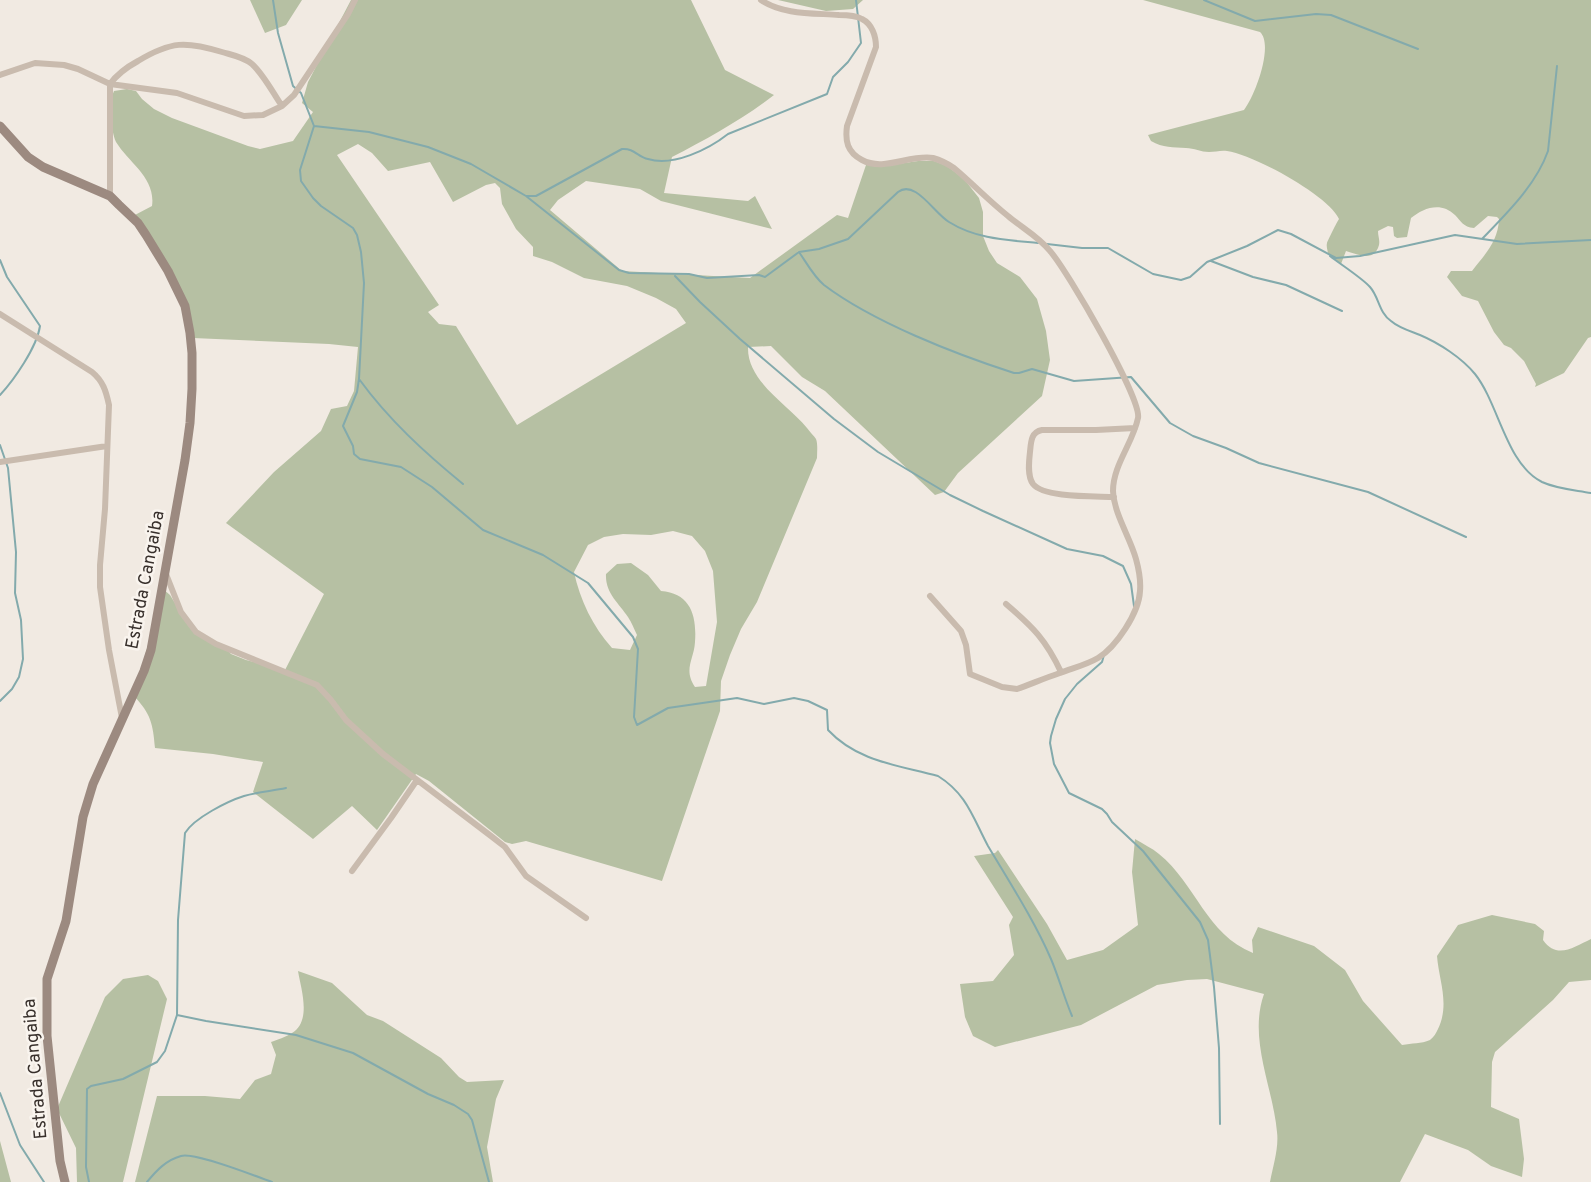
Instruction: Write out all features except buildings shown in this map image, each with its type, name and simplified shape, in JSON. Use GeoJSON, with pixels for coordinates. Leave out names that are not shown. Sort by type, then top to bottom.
{"type":"FeatureCollection","features":[{"type":"Feature","properties":{"kind":"street"},"geometry":{"type":"LineString","coordinates":[[0,75],[42,62],[78,69],[110,84],[177,93],[244,116],[263,115],[282,106],[294,95],[356,0]]}},
{"type":"Feature","properties":{"kind":"street"},"geometry":{"type":"LineString","coordinates":[[761,0],[776,8],[855,16],[866,21],[874,34],[876,46],[847,126],[848,148],[859,158],[871,163],[925,158],[944,162],[1048,248],[1078,291],[1129,384],[1139,413],[1116,473],[1114,497],[1137,563],[1140,593],[1130,619],[1113,646],[1100,657],[1083,666],[1013,690],[974,676],[968,669],[966,645],[961,631],[930,596]]}},
{"type":"Feature","properties":{"kind":"street"},"geometry":{"type":"LineString","coordinates":[[110,196],[110,84],[117,74],[158,49],[168,45],[189,44],[242,58],[253,65],[282,106]]}},
{"type":"Feature","properties":{"kind":"street","name":"Estrada Cangaiba"},"geometry":{"type":"LineString","coordinates":[[0,126],[28,157],[110,196],[138,223],[168,271],[185,306],[190,333],[192,389],[189,433],[152,650],[93,784],[83,817],[68,909],[47,979],[47,1036],[59,1153],[65,1182]]}},
{"type":"Feature","properties":{"kind":"street"},"geometry":{"type":"LineString","coordinates":[[0,314],[65,354],[99,379],[107,394],[109,405],[100,587],[122,718]]}},
{"type":"Feature","properties":{"kind":"street"},"geometry":{"type":"LineString","coordinates":[[1114,497],[1051,493],[1037,488],[1029,476],[1032,437],[1042,430],[1135,428]]}},
{"type":"Feature","properties":{"kind":"street"},"geometry":{"type":"LineString","coordinates":[[0,462],[107,446]]}},
{"type":"Feature","properties":{"kind":"street"},"geometry":{"type":"LineString","coordinates":[[165,571],[181,612],[196,632],[216,644],[316,685],[359,733],[491,836],[504,848],[526,876],[586,918]]}},
{"type":"Feature","properties":{"kind":"street"},"geometry":{"type":"LineString","coordinates":[[1006,604],[1042,638],[1061,672]]}},
{"type":"Feature","properties":{"kind":"street"},"geometry":{"type":"LineString","coordinates":[[352,871],[417,780]]}},
{"type":"Feature","properties":{"kind":"green space"},"geometry":{"type":"Polygon","coordinates":[[[250,0],[302,0],[286,25],[265,33],[250,0]]]}},
{"type":"Feature","properties":{"kind":"green space"},"geometry":{"type":"Polygon","coordinates":[[[351,0],[691,0],[725,70],[774,95],[724,128],[672,157],[664,193],[748,201],[755,196],[772,229],[661,201],[640,189],[586,181],[558,200],[550,210],[622,271],[750,278],[837,215],[848,218],[866,165],[884,166],[934,161],[947,166],[964,179],[979,198],[983,212],[983,236],[989,251],[997,263],[1020,277],[1037,299],[1046,331],[1050,360],[1042,396],[958,473],[944,492],[935,495],[825,391],[802,377],[771,346],[748,347],[749,360],[761,382],[816,439],[817,458],[757,602],[741,629],[730,655],[721,681],[720,711],[662,881],[526,841],[512,844],[505,842],[429,781],[416,774],[377,830],[352,806],[313,839],[253,792],[263,762],[155,748],[150,720],[134,696],[163,589],[170,595],[181,613],[204,637],[222,644],[231,654],[285,670],[324,594],[226,523],[274,472],[321,431],[331,409],[347,406],[354,391],[358,347],[193,338],[189,316],[133,216],[152,206],[152,196],[146,179],[116,142],[110,115],[111,101],[114,91],[127,89],[136,91],[154,109],[172,118],[260,149],[293,141],[313,112],[302,103],[308,82],[351,0]],[[358,144],[337,155],[439,305],[428,312],[439,324],[456,326],[517,425],[686,323],[676,309],[656,298],[627,286],[584,278],[552,262],[533,256],[533,247],[516,229],[502,204],[500,188],[495,183],[486,185],[453,202],[430,162],[388,171],[372,153],[358,144]],[[673,531],[651,535],[623,534],[604,537],[588,545],[574,572],[588,613],[612,648],[630,650],[637,635],[613,597],[606,581],[606,574],[617,564],[631,563],[648,575],[661,591],[679,596],[685,601],[690,607],[695,623],[690,675],[695,687],[706,686],[717,622],[713,571],[705,551],[692,536],[673,531]]]}},
{"type":"Feature","properties":{"kind":"green space"},"geometry":{"type":"Polygon","coordinates":[[[778,0],[863,0],[853,9],[826,11],[778,0]]]}},
{"type":"Feature","properties":{"kind":"green space"},"geometry":{"type":"Polygon","coordinates":[[[1143,0],[1591,0],[1591,337],[1588,338],[1564,373],[1535,387],[1536,384],[1524,361],[1511,348],[1504,345],[1494,332],[1478,301],[1462,296],[1447,277],[1451,271],[1472,271],[1493,241],[1498,227],[1497,217],[1488,216],[1474,228],[1465,225],[1444,208],[1427,209],[1411,218],[1407,237],[1397,238],[1394,236],[1393,227],[1388,226],[1378,231],[1377,251],[1365,256],[1346,251],[1341,264],[1328,254],[1327,246],[1339,219],[1332,209],[1306,188],[1271,168],[1239,154],[1168,147],[1151,141],[1148,135],[1244,110],[1258,83],[1265,48],[1260,32],[1143,0]]]}},
{"type":"Feature","properties":{"kind":"green space"},"geometry":{"type":"Polygon","coordinates":[[[1135,839],[1156,852],[1172,866],[1212,921],[1237,945],[1253,953],[1252,940],[1258,927],[1314,946],[1345,970],[1363,1001],[1402,1045],[1430,1040],[1438,1029],[1443,1011],[1443,992],[1437,956],[1458,925],[1492,915],[1535,924],[1544,931],[1543,940],[1548,946],[1560,951],[1591,939],[1591,980],[1569,982],[1553,1000],[1495,1052],[1492,1062],[1491,1107],[1519,1119],[1524,1159],[1522,1177],[1491,1166],[1468,1150],[1425,1134],[1400,1182],[1270,1182],[1277,1138],[1275,1115],[1260,1046],[1260,1011],[1264,994],[1207,979],[1157,985],[1081,1025],[995,1047],[973,1036],[965,1017],[960,984],[993,981],[1014,955],[1009,925],[1013,917],[974,856],[995,853],[998,850],[1047,924],[1067,960],[1103,950],[1138,925],[1132,872],[1135,839]]]}},
{"type":"Feature","properties":{"kind":"green space"},"geometry":{"type":"Polygon","coordinates":[[[298,971],[332,983],[367,1015],[383,1021],[441,1058],[467,1082],[504,1080],[496,1099],[487,1147],[493,1182],[135,1182],[157,1096],[240,1099],[255,1080],[271,1074],[276,1055],[271,1042],[292,1033],[302,1021],[304,1004],[298,971]]]}},
{"type":"Feature","properties":{"kind":"green space"},"geometry":{"type":"Polygon","coordinates":[[[148,975],[158,981],[167,999],[123,1182],[77,1182],[76,1148],[57,1109],[105,997],[123,979],[148,975]]]}},
{"type":"Feature","properties":{"kind":"green space"},"geometry":{"type":"Polygon","coordinates":[[[0,1141],[11,1182],[0,1182],[0,1141]]]}},
{"type":"Feature","properties":{"kind":"waterway"},"geometry":{"type":"LineString","coordinates":[[273,0],[278,33],[293,86],[301,93],[314,126],[300,170],[301,181],[321,206],[353,228],[361,252],[364,283],[359,379],[357,392],[343,426],[353,446],[354,454],[360,459],[401,467],[432,487],[483,530],[543,555],[588,583],[633,637],[638,649],[634,717],[637,725],[668,708],[737,698],[764,704],[794,698],[808,701],[827,710],[828,730],[852,749],[879,761],[938,776],[948,783],[968,807],[1037,930],[1051,959],[1072,1016]]}},
{"type":"Feature","properties":{"kind":"waterway"},"geometry":{"type":"LineString","coordinates":[[526,196],[536,196],[622,149],[658,161],[679,159],[701,151],[728,134],[827,94],[833,77],[848,62],[861,43],[856,0]]}},
{"type":"Feature","properties":{"kind":"waterway"},"geometry":{"type":"LineString","coordinates":[[1204,0],[1255,21],[1316,14],[1331,15],[1418,49]]}},
{"type":"Feature","properties":{"kind":"waterway"},"geometry":{"type":"LineString","coordinates":[[1482,239],[1520,198],[1543,163],[1548,151],[1557,66]]}},
{"type":"Feature","properties":{"kind":"waterway"},"geometry":{"type":"LineString","coordinates":[[314,126],[369,132],[428,147],[471,164],[526,196],[619,270],[629,273],[689,274],[707,278],[759,275],[765,277],[799,252],[819,249],[848,239],[904,189],[918,193],[943,218],[959,228],[992,238],[1038,243]]}},
{"type":"Feature","properties":{"kind":"waterway"},"geometry":{"type":"LineString","coordinates":[[1047,244],[1108,248],[1153,274],[1181,280],[1190,277],[1207,262],[1247,246],[1278,230],[1291,234],[1336,258],[1360,256],[1455,235],[1517,244],[1591,240]]}},
{"type":"Feature","properties":{"kind":"waterway"},"geometry":{"type":"LineString","coordinates":[[799,252],[824,285],[866,312],[915,336],[1014,373],[1032,369],[1074,381],[1131,377],[1170,423],[1193,436],[1259,463],[1368,492],[1466,537]]}},
{"type":"Feature","properties":{"kind":"waterway"},"geometry":{"type":"LineString","coordinates":[[1330,256],[1370,287],[1387,318],[1442,347],[1470,368],[1491,401],[1511,448],[1530,473],[1542,482],[1560,488],[1591,493]]}},
{"type":"Feature","properties":{"kind":"waterway"},"geometry":{"type":"LineString","coordinates":[[0,260],[7,277],[40,326],[30,353],[0,395]]}},
{"type":"Feature","properties":{"kind":"waterway"},"geometry":{"type":"LineString","coordinates":[[1211,261],[1253,277],[1286,285],[1342,311]]}},
{"type":"Feature","properties":{"kind":"waterway"},"geometry":{"type":"LineString","coordinates":[[675,276],[740,339],[834,419],[878,452],[950,495],[983,511],[1067,549],[1103,556],[1123,566],[1131,584],[1134,606]]}},
{"type":"Feature","properties":{"kind":"waterway"},"geometry":{"type":"LineString","coordinates":[[359,379],[408,435],[463,484]]}},
{"type":"Feature","properties":{"kind":"waterway"},"geometry":{"type":"LineString","coordinates":[[0,445],[8,468],[16,552],[15,593],[21,620],[23,659],[19,677],[12,689],[0,701]]}},
{"type":"Feature","properties":{"kind":"waterway"},"geometry":{"type":"LineString","coordinates":[[1104,655],[1102,662],[1077,684],[1065,699],[1051,736],[1054,764],[1069,793],[1102,809],[1112,822],[1143,851],[1200,922],[1208,940],[1214,987],[1219,1048],[1220,1124]]}},
{"type":"Feature","properties":{"kind":"waterway"},"geometry":{"type":"LineString","coordinates":[[89,1182],[86,1167],[87,1089],[91,1086],[123,1079],[157,1062],[165,1051],[177,1015],[178,920],[185,833],[203,816],[237,798],[286,788]]}},
{"type":"Feature","properties":{"kind":"waterway"},"geometry":{"type":"LineString","coordinates":[[177,1015],[296,1035],[353,1053],[428,1094],[454,1105],[468,1114],[472,1120],[489,1182]]}},
{"type":"Feature","properties":{"kind":"waterway"},"geometry":{"type":"LineString","coordinates":[[0,1093],[20,1145],[44,1182]]}},
{"type":"Feature","properties":{"kind":"waterway"},"geometry":{"type":"LineString","coordinates":[[147,1182],[166,1163],[181,1156],[225,1165],[272,1182]]}}]}
